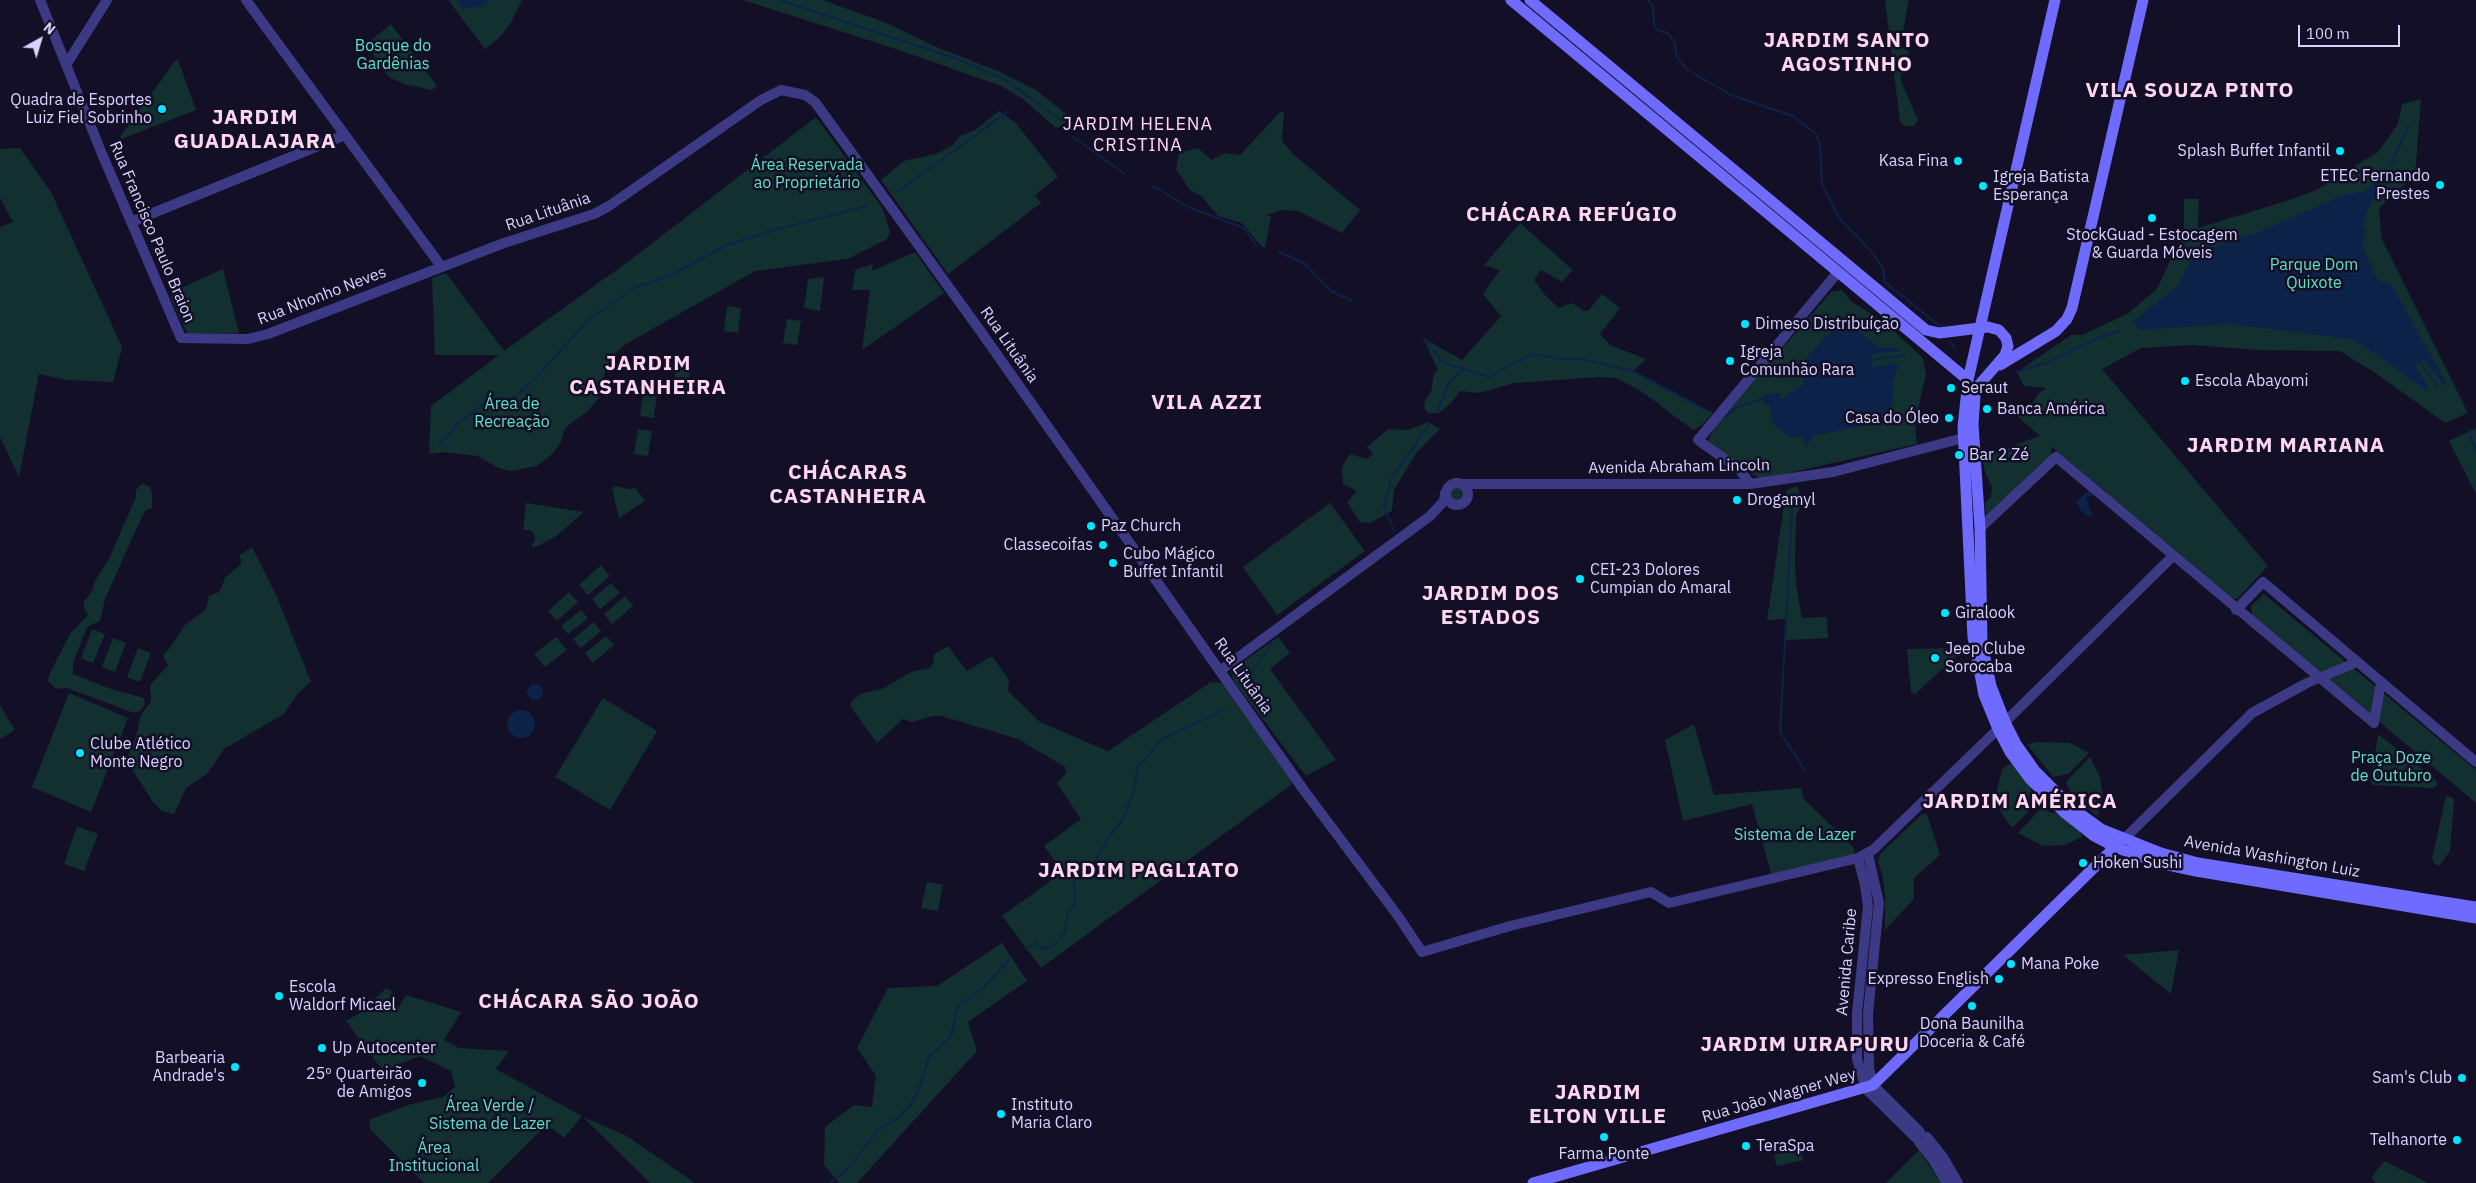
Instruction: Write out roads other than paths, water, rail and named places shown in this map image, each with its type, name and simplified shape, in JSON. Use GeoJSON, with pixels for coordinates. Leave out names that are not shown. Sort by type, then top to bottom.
{"type":"FeatureCollection","features":[{"type":"Feature","properties":{"kind":"main road","name":"Avenida Washington Luiz"},"geometry":{"type":"LineString","coordinates":[[2055,0],[1968,380],[1967,437],[1976,659],[1984,695],[2001,725],[2035,771],[2049,786],[2072,808],[2101,829],[2124,839],[2161,853],[2198,863],[2476,907]]}},
{"type":"Feature","properties":{"kind":"main road"},"geometry":{"type":"LineString","coordinates":[[1994,369],[2056,331],[2067,319],[2072,308],[2143,0]]}},
{"type":"Feature","properties":{"kind":"main road"},"geometry":{"type":"LineString","coordinates":[[1523,2],[1541,8],[1921,327],[1930,332],[1980,328]]}},
{"type":"Feature","properties":{"kind":"main road"},"geometry":{"type":"LineString","coordinates":[[1523,2],[1838,272],[1968,380]]}},
{"type":"Feature","properties":{"kind":"main road","name":"Avenida Washington Luiz"},"geometry":{"type":"LineString","coordinates":[[1980,328],[1994,328],[2006,338],[2007,351],[1980,385],[1975,396],[1967,437],[1980,528],[1982,644],[2001,725],[2010,752],[2030,779],[2065,813],[2094,836],[2114,847],[2159,863],[2196,871],[2476,918]]}},
{"type":"Feature","properties":{"kind":"main road","name":"Rua João Wagner Wey"},"geometry":{"type":"LineString","coordinates":[[1533,1183],[1870,1087],[2124,839]]}},
{"type":"Feature","properties":{"kind":"street","name":"Rua Francisco Paulo Braion"},"geometry":{"type":"LineString","coordinates":[[40,0],[181,338]]}},
{"type":"Feature","properties":{"kind":"street"},"geometry":{"type":"LineString","coordinates":[[66,65],[107,0]]}},
{"type":"Feature","properties":{"kind":"street"},"geometry":{"type":"LineString","coordinates":[[248,3],[441,266]]}},
{"type":"Feature","properties":{"kind":"street"},"geometry":{"type":"LineString","coordinates":[[55,39],[62,46],[79,43]]}},
{"type":"Feature","properties":{"kind":"street","name":"Rua Lituânia"},"geometry":{"type":"LineString","coordinates":[[441,266],[605,209],[761,100],[781,90],[805,95],[815,102],[932,263],[1422,952],[1510,926],[1651,892],[1669,903],[1863,856]]}},
{"type":"Feature","properties":{"kind":"street"},"geometry":{"type":"LineString","coordinates":[[131,222],[230,180],[345,135]]}},
{"type":"Feature","properties":{"kind":"street","name":"Rua Nhonho Neves"},"geometry":{"type":"LineString","coordinates":[[181,338],[248,339],[338,307],[441,266]]}},
{"type":"Feature","properties":{"kind":"street"},"geometry":{"type":"LineString","coordinates":[[1750,484],[1740,470],[1698,440],[1838,272]]}},
{"type":"Feature","properties":{"kind":"street","name":"Avenida Abraham Lincoln"},"geometry":{"type":"LineString","coordinates":[[1463,484],[1482,486],[1750,484],[1833,472],[1967,437]]}},
{"type":"Feature","properties":{"kind":"street"},"geometry":{"type":"LineString","coordinates":[[1980,528],[2056,457],[2236,610],[2374,723],[2381,682]]}},
{"type":"Feature","properties":{"kind":"street"},"geometry":{"type":"LineString","coordinates":[[1221,670],[1430,516],[1441,506],[1451,484],[1463,484],[1468,496]]}},
{"type":"Feature","properties":{"kind":"street"},"geometry":{"type":"LineString","coordinates":[[1430,516],[1463,503],[1468,496],[1482,486]]}},
{"type":"Feature","properties":{"kind":"street"},"geometry":{"type":"LineString","coordinates":[[1445,495],[1454,505]]}},
{"type":"Feature","properties":{"kind":"street"},"geometry":{"type":"LineString","coordinates":[[1863,856],[1928,798],[2173,556]]}},
{"type":"Feature","properties":{"kind":"street"},"geometry":{"type":"LineString","coordinates":[[2236,610],[2263,582],[2476,762]]}},
{"type":"Feature","properties":{"kind":"street","name":"Rua João Wagner Wey"},"geometry":{"type":"LineString","coordinates":[[2124,839],[2252,713],[2319,678],[2357,662]]}},
{"type":"Feature","properties":{"kind":"street","name":"Avenida Caribe"},"geometry":{"type":"LineString","coordinates":[[1863,856],[1868,906],[1857,1013],[1856,1059],[1870,1087],[1943,1157],[1958,1183]]}},
{"type":"Feature","properties":{"kind":"street","name":"Avenida Caribe"},"geometry":{"type":"LineString","coordinates":[[1921,1137],[1947,1183]]}},
{"type":"Feature","properties":{"kind":"water"},"geometry":{"type":"Polygon","coordinates":[[[457,0],[489,0],[485,5],[463,8],[456,2],[457,0]]]}},
{"type":"Feature","properties":{"kind":"water"},"geometry":{"type":"Polygon","coordinates":[[[2374,183],[2380,187],[2367,211],[2363,227],[2365,232],[2363,247],[2377,279],[2392,286],[2447,384],[2444,385],[2423,359],[2415,365],[2430,391],[2426,391],[2379,356],[2351,339],[2230,324],[2139,330],[2133,322],[2178,285],[2191,260],[2205,250],[2261,231],[2341,196],[2362,192],[2374,183]]]}},
{"type":"Feature","properties":{"kind":"water"},"geometry":{"type":"Polygon","coordinates":[[[1839,322],[1850,325],[1880,348],[1899,348],[1899,351],[1870,354],[1873,367],[1899,363],[1894,381],[1892,405],[1886,418],[1875,424],[1813,436],[1807,446],[1802,442],[1803,436],[1791,438],[1772,423],[1770,406],[1764,404],[1763,395],[1781,393],[1779,399],[1782,399],[1803,384],[1801,367],[1809,355],[1839,322]]]}},
{"type":"Feature","properties":{"kind":"water"},"geometry":{"type":"Polygon","coordinates":[[[2089,491],[2094,496],[2086,497],[2092,515],[2089,517],[2081,511],[2076,501],[2089,491]]]}},
{"type":"Feature","properties":{"kind":"water"},"geometry":{"type":"Polygon","coordinates":[[[532,684],[538,684],[543,689],[541,698],[532,700],[527,695],[527,689],[532,684]]]}},
{"type":"Feature","properties":{"kind":"water"},"geometry":{"type":"Polygon","coordinates":[[[521,710],[531,714],[535,724],[531,734],[521,738],[511,734],[507,724],[511,714],[521,710]]]}},
{"type":"Feature","properties":{"kind":"waterway"},"geometry":{"type":"LineString","coordinates":[[780,0],[957,59],[1004,79],[1061,120]]}},
{"type":"Feature","properties":{"kind":"waterway"},"geometry":{"type":"LineString","coordinates":[[1648,0],[1653,6],[1654,24],[1657,30],[1668,33],[1675,43],[1676,55],[1686,69],[1731,95],[1793,116],[1816,134],[1820,144],[1822,184],[1840,219],[1870,250],[1883,268],[1885,282],[1941,327]]}},
{"type":"Feature","properties":{"kind":"waterway"},"geometry":{"type":"LineString","coordinates":[[899,191],[1007,112]]}},
{"type":"Feature","properties":{"kind":"waterway"},"geometry":{"type":"LineString","coordinates":[[2391,165],[2408,126]]}},
{"type":"Feature","properties":{"kind":"waterway"},"geometry":{"type":"LineString","coordinates":[[1073,137],[1125,174]]}},
{"type":"Feature","properties":{"kind":"waterway"},"geometry":{"type":"LineString","coordinates":[[1153,186],[1188,207],[1244,228],[1257,246]]}},
{"type":"Feature","properties":{"kind":"waterway"},"geometry":{"type":"LineString","coordinates":[[440,445],[458,423],[482,405],[514,398],[536,378],[588,320],[634,288],[671,275],[727,245],[778,229],[867,206]]}},
{"type":"Feature","properties":{"kind":"waterway"},"geometry":{"type":"LineString","coordinates":[[1279,252],[1304,263],[1331,291],[1352,301]]}},
{"type":"Feature","properties":{"kind":"waterway"},"geometry":{"type":"LineString","coordinates":[[2017,372],[2049,362],[2098,338],[2120,331]]}},
{"type":"Feature","properties":{"kind":"waterway"},"geometry":{"type":"LineString","coordinates":[[1423,338],[1444,363],[1490,377],[1534,354],[1559,359],[1581,359],[1633,371],[1708,411]]}},
{"type":"Feature","properties":{"kind":"waterway"},"geometry":{"type":"LineString","coordinates":[[1950,341],[1955,349]]}},
{"type":"Feature","properties":{"kind":"waterway"},"geometry":{"type":"LineString","coordinates":[[1871,360],[1905,355]]}},
{"type":"Feature","properties":{"kind":"waterway"},"geometry":{"type":"LineString","coordinates":[[2419,361],[2438,387]]}},
{"type":"Feature","properties":{"kind":"waterway"},"geometry":{"type":"LineString","coordinates":[[1437,411],[1449,382],[1463,370]]}},
{"type":"Feature","properties":{"kind":"waterway"},"geometry":{"type":"LineString","coordinates":[[1725,417],[1737,407],[1762,399]]}},
{"type":"Feature","properties":{"kind":"waterway"},"geometry":{"type":"LineString","coordinates":[[1394,531],[1384,506],[1391,479],[1429,424]]}},
{"type":"Feature","properties":{"kind":"waterway"},"geometry":{"type":"LineString","coordinates":[[2468,429],[2476,452]]}},
{"type":"Feature","properties":{"kind":"waterway"},"geometry":{"type":"LineString","coordinates":[[1793,493],[1780,732],[1806,772]]}},
{"type":"Feature","properties":{"kind":"waterway"},"geometry":{"type":"LineString","coordinates":[[1247,679],[1272,643]]}},
{"type":"Feature","properties":{"kind":"waterway"},"geometry":{"type":"LineString","coordinates":[[1026,949],[1036,943],[1043,950],[1055,944],[1064,934],[1068,912],[1075,904],[1074,882],[1092,866],[1111,834],[1122,821],[1135,787],[1137,767],[1161,740],[1225,709]]}},
{"type":"Feature","properties":{"kind":"waterway"},"geometry":{"type":"LineString","coordinates":[[829,1183],[844,1173],[879,1129],[898,1118],[911,1104],[918,1091],[929,1057],[951,1036],[958,1005],[984,987],[1009,960]]}},
{"type":"Feature","properties":{"kind":"place","name":"Quadra de Esportes Luiz Fiel Sobrinho"},"geometry":{"type":"Point","coordinates":[162,109]}},
{"type":"Feature","properties":{"kind":"place","name":"Splash Buffet Infantil"},"geometry":{"type":"Point","coordinates":[2340,151]}},
{"type":"Feature","properties":{"kind":"place","name":"Kasa Fina"},"geometry":{"type":"Point","coordinates":[1958,161]}},
{"type":"Feature","properties":{"kind":"place","name":"ETEC Fernando Prestes"},"geometry":{"type":"Point","coordinates":[2440,185]}},
{"type":"Feature","properties":{"kind":"place","name":"Igreja Batista Esperança"},"geometry":{"type":"Point","coordinates":[1983,186]}},
{"type":"Feature","properties":{"kind":"place","name":"StockGuad - Estocagem & Guarda Móveis"},"geometry":{"type":"Point","coordinates":[2152,218]}},
{"type":"Feature","properties":{"kind":"place","name":"Dimeso Distribuíção"},"geometry":{"type":"Point","coordinates":[1745,324]}},
{"type":"Feature","properties":{"kind":"place","name":"Igreja Comunhão Rara"},"geometry":{"type":"Point","coordinates":[1730,361]}},
{"type":"Feature","properties":{"kind":"place","name":"Escola Abayomi"},"geometry":{"type":"Point","coordinates":[2185,381]}},
{"type":"Feature","properties":{"kind":"place","name":"Seraut"},"geometry":{"type":"Point","coordinates":[1951,388]}},
{"type":"Feature","properties":{"kind":"place","name":"Banca América"},"geometry":{"type":"Point","coordinates":[1987,409]}},
{"type":"Feature","properties":{"kind":"place","name":"Casa do Óleo"},"geometry":{"type":"Point","coordinates":[1949,418]}},
{"type":"Feature","properties":{"kind":"place","name":"Bar 2 Zé"},"geometry":{"type":"Point","coordinates":[1959,455]}},
{"type":"Feature","properties":{"kind":"place","name":"Drogamyl"},"geometry":{"type":"Point","coordinates":[1737,500]}},
{"type":"Feature","properties":{"kind":"place","name":"Paz Church"},"geometry":{"type":"Point","coordinates":[1091,526]}},
{"type":"Feature","properties":{"kind":"place","name":"Classecoifas"},"geometry":{"type":"Point","coordinates":[1103,545]}},
{"type":"Feature","properties":{"kind":"place","name":"Cubo Mágico Buffet Infantil"},"geometry":{"type":"Point","coordinates":[1113,563]}},
{"type":"Feature","properties":{"kind":"place","name":"CEI-23 Dolores Cumpian do Amaral"},"geometry":{"type":"Point","coordinates":[1580,579]}},
{"type":"Feature","properties":{"kind":"place","name":"Giralook"},"geometry":{"type":"Point","coordinates":[1945,613]}},
{"type":"Feature","properties":{"kind":"place","name":"Jeep Clube Sorocaba"},"geometry":{"type":"Point","coordinates":[1935,658]}},
{"type":"Feature","properties":{"kind":"place","name":"Clube Atlético Monte Negro"},"geometry":{"type":"Point","coordinates":[80,753]}},
{"type":"Feature","properties":{"kind":"place","name":"Hoken Sushi"},"geometry":{"type":"Point","coordinates":[2083,863]}},
{"type":"Feature","properties":{"kind":"place","name":"Mana Poke"},"geometry":{"type":"Point","coordinates":[2011,964]}},
{"type":"Feature","properties":{"kind":"place","name":"Expresso English"},"geometry":{"type":"Point","coordinates":[1999,979]}},
{"type":"Feature","properties":{"kind":"place","name":"Escola Waldorf Micael"},"geometry":{"type":"Point","coordinates":[279,996]}},
{"type":"Feature","properties":{"kind":"place","name":"Dona Baunilha Doceria & Café"},"geometry":{"type":"Point","coordinates":[1972,1006]}},
{"type":"Feature","properties":{"kind":"place","name":"Up Autocenter"},"geometry":{"type":"Point","coordinates":[322,1048]}},
{"type":"Feature","properties":{"kind":"place","name":"Barbearia Andrade's"},"geometry":{"type":"Point","coordinates":[235,1067]}},
{"type":"Feature","properties":{"kind":"place","name":"Sam's Club"},"geometry":{"type":"Point","coordinates":[2462,1078]}},
{"type":"Feature","properties":{"kind":"place","name":"25º Quarteirão de Amigos"},"geometry":{"type":"Point","coordinates":[422,1083]}},
{"type":"Feature","properties":{"kind":"place","name":"Instituto Maria Claro"},"geometry":{"type":"Point","coordinates":[1001,1114]}},
{"type":"Feature","properties":{"kind":"place","name":"Farma Ponte"},"geometry":{"type":"Point","coordinates":[1604,1137]}},
{"type":"Feature","properties":{"kind":"place","name":"Telhanorte"},"geometry":{"type":"Point","coordinates":[2457,1140]}},
{"type":"Feature","properties":{"kind":"place","name":"TeraSpa"},"geometry":{"type":"Point","coordinates":[1746,1146]}},
{"type":"Feature","properties":{"kind":"district","name":"JARDIM SANTO AGOSTINHO"},"geometry":{"type":"Point","coordinates":[1847,53]}},
{"type":"Feature","properties":{"kind":"district","name":"VILA SOUZA PINTO"},"geometry":{"type":"Point","coordinates":[2190,91]}},
{"type":"Feature","properties":{"kind":"district","name":"JARDIM GUADALAJARA"},"geometry":{"type":"Point","coordinates":[255,130]}},
{"type":"Feature","properties":{"kind":"district","name":"JARDIM HELENA CRISTINA"},"geometry":{"type":"Point","coordinates":[1138,135]}},
{"type":"Feature","properties":{"kind":"district","name":"CHÁCARA REFÚGIO"},"geometry":{"type":"Point","coordinates":[1572,215]}},
{"type":"Feature","properties":{"kind":"district","name":"JARDIM CASTANHEIRA"},"geometry":{"type":"Point","coordinates":[648,376]}},
{"type":"Feature","properties":{"kind":"district","name":"VILA AZZI"},"geometry":{"type":"Point","coordinates":[1207,403]}},
{"type":"Feature","properties":{"kind":"district","name":"JARDIM MARIANA"},"geometry":{"type":"Point","coordinates":[2286,446]}},
{"type":"Feature","properties":{"kind":"district","name":"CHÁCARAS CASTANHEIRA"},"geometry":{"type":"Point","coordinates":[848,485]}},
{"type":"Feature","properties":{"kind":"district","name":"JARDIM DOS ESTADOS"},"geometry":{"type":"Point","coordinates":[1491,606]}},
{"type":"Feature","properties":{"kind":"district","name":"JARDIM AMÉRICA"},"geometry":{"type":"Point","coordinates":[2020,802]}},
{"type":"Feature","properties":{"kind":"district","name":"JARDIM PAGLIATO"},"geometry":{"type":"Point","coordinates":[1139,871]}},
{"type":"Feature","properties":{"kind":"district","name":"CHÁCARA SÃO JOÃO"},"geometry":{"type":"Point","coordinates":[589,1002]}},
{"type":"Feature","properties":{"kind":"district","name":"JARDIM UIRAPURU"},"geometry":{"type":"Point","coordinates":[1805,1045]}},
{"type":"Feature","properties":{"kind":"district","name":"JARDIM ELTON VILLE"},"geometry":{"type":"Point","coordinates":[1598,1105]}},
{"type":"Feature","properties":{"kind":"park label","name":"Bosque do Gardênias"},"geometry":{"type":"Point","coordinates":[393,55]}},
{"type":"Feature","properties":{"kind":"park label","name":"Área Reservada ao Proprietário"},"geometry":{"type":"Point","coordinates":[807,174]}},
{"type":"Feature","properties":{"kind":"park label","name":"Parque Dom Quixote"},"geometry":{"type":"Point","coordinates":[2314,274]}},
{"type":"Feature","properties":{"kind":"park label","name":"Área de Recreação"},"geometry":{"type":"Point","coordinates":[512,413]}},
{"type":"Feature","properties":{"kind":"park label","name":"Praça Doze de Outubro"},"geometry":{"type":"Point","coordinates":[2391,767]}},
{"type":"Feature","properties":{"kind":"park label","name":"Sistema de Lazer"},"geometry":{"type":"Point","coordinates":[1795,835]}},
{"type":"Feature","properties":{"kind":"park label","name":"Área Verde / Sistema de Lazer"},"geometry":{"type":"Point","coordinates":[490,1115]}},
{"type":"Feature","properties":{"kind":"park label","name":"Área Institucional"},"geometry":{"type":"Point","coordinates":[434,1157]}}]}
